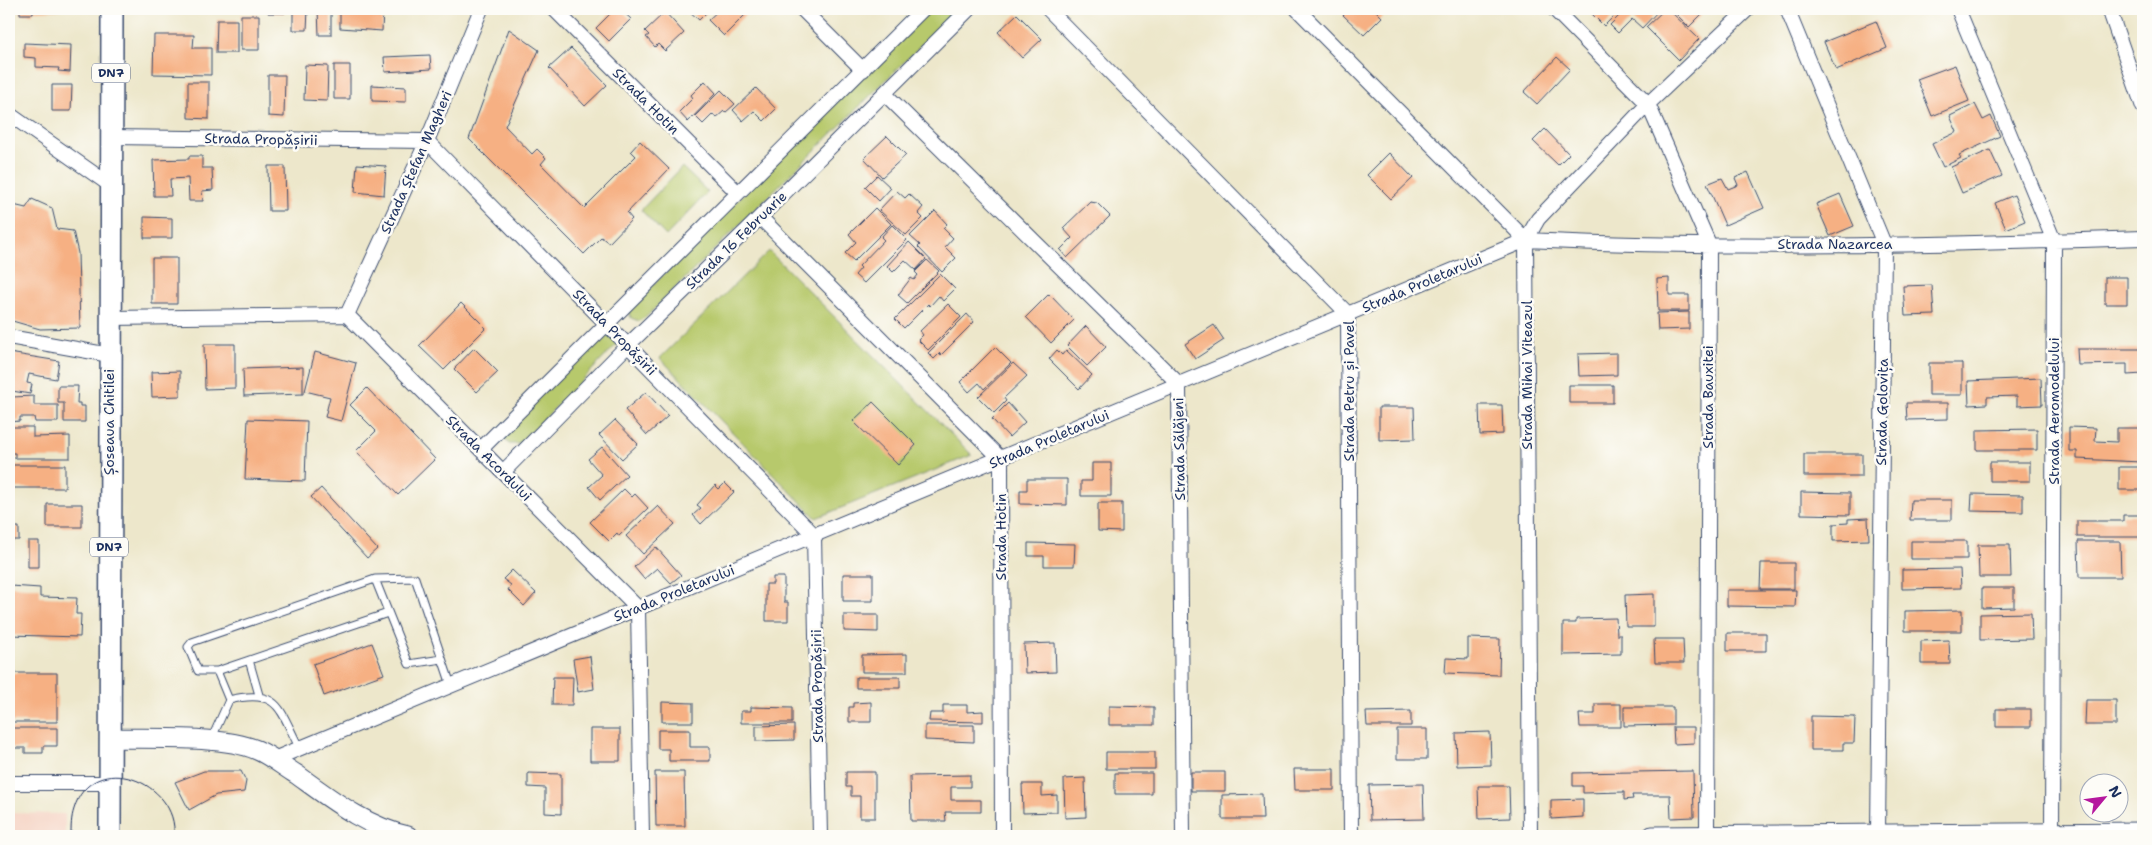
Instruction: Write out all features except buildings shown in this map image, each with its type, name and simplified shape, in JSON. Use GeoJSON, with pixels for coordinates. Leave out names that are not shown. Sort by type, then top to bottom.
{"type":"FeatureCollection","features":[{"type":"Feature","properties":{"kind":"main road","name":"Șoseaua Chitilei"},"geometry":{"type":"LineString","coordinates":[[110,836],[110,185],[112,9]]}},
{"type":"Feature","properties":{"kind":"street","name":"Strada Ștefan Magheri"},"geometry":{"type":"LineString","coordinates":[[347,315],[427,141],[481,9]]}},
{"type":"Feature","properties":{"kind":"street","name":"Strada Hotin"},"geometry":{"type":"LineString","coordinates":[[554,9],[738,194]]}},
{"type":"Feature","properties":{"kind":"street"},"geometry":{"type":"LineString","coordinates":[[802,9],[862,70]]}},
{"type":"Feature","properties":{"kind":"street"},"geometry":{"type":"LineString","coordinates":[[481,449],[923,9]]}},
{"type":"Feature","properties":{"kind":"street","name":"Strada 16 Februarie"},"geometry":{"type":"LineString","coordinates":[[503,472],[628,345],[885,94],[969,9]]}},
{"type":"Feature","properties":{"kind":"street","name":"Strada Petru și Pavel"},"geometry":{"type":"LineString","coordinates":[[1048,9],[1348,314],[1351,836]]}},
{"type":"Feature","properties":{"kind":"street"},"geometry":{"type":"LineString","coordinates":[[1296,9],[1526,240],[1538,219],[1648,104],[1748,9]]}},
{"type":"Feature","properties":{"kind":"street","name":"Strada Bauxitei"},"geometry":{"type":"LineString","coordinates":[[1554,9],[1648,104],[1709,244],[1707,836]]}},
{"type":"Feature","properties":{"kind":"street","name":"Strada Golovița"},"geometry":{"type":"LineString","coordinates":[[1787,9],[1884,244],[1878,834]]}},
{"type":"Feature","properties":{"kind":"street","name":"Strada Aeromodelului"},"geometry":{"type":"LineString","coordinates":[[1958,9],[2054,241],[2052,834]]}},
{"type":"Feature","properties":{"kind":"street"},"geometry":{"type":"LineString","coordinates":[[2110,9],[2139,81],[2143,107]]}},
{"type":"Feature","properties":{"kind":"street","name":"Strada Sălăjeni"},"geometry":{"type":"LineString","coordinates":[[885,94],[1179,384],[1183,836]]}},
{"type":"Feature","properties":{"kind":"street"},"geometry":{"type":"LineString","coordinates":[[9,114],[110,185]]}},
{"type":"Feature","properties":{"kind":"street","name":"Strada Propășirii"},"geometry":{"type":"LineString","coordinates":[[111,137],[427,141],[814,535],[820,836]]}},
{"type":"Feature","properties":{"kind":"street"},"geometry":{"type":"LineString","coordinates":[[760,217],[1001,458]]}},
{"type":"Feature","properties":{"kind":"street","name":"Strada Nazarcea"},"geometry":{"type":"LineString","coordinates":[[1526,240],[1709,244],[1884,244],[2143,238]]}},
{"type":"Feature","properties":{"kind":"street","name":"Strada Proletarului"},"geometry":{"type":"LineString","coordinates":[[274,760],[1526,240]]}},
{"type":"Feature","properties":{"kind":"street","name":"Strada Mihai Viteazul"},"geometry":{"type":"LineString","coordinates":[[1526,240],[1530,836]]}},
{"type":"Feature","properties":{"kind":"street"},"geometry":{"type":"LineString","coordinates":[[110,318],[347,315]]}},
{"type":"Feature","properties":{"kind":"street","name":"Strada Acordului"},"geometry":{"type":"LineString","coordinates":[[347,315],[638,608]]}},
{"type":"Feature","properties":{"kind":"street"},"geometry":{"type":"LineString","coordinates":[[9,337],[110,355]]}},
{"type":"Feature","properties":{"kind":"street","name":"Strada Hotin"},"geometry":{"type":"LineString","coordinates":[[1001,458],[1002,836]]}},
{"type":"Feature","properties":{"kind":"street"},"geometry":{"type":"LineString","coordinates":[[638,608],[642,836]]}},
{"type":"Feature","properties":{"kind":"street"},"geometry":{"type":"LineString","coordinates":[[110,738],[211,741],[246,746],[274,760],[360,817],[405,836]]}},
{"type":"Feature","properties":{"kind":"street"},"geometry":{"type":"LineString","coordinates":[[9,783],[110,783]]}},
{"type":"Feature","properties":{"kind":"street"},"geometry":{"type":"LineString","coordinates":[[1652,836],[2143,832]]}},
{"type":"Feature","properties":{"kind":"lane"},"geometry":{"type":"LineString","coordinates":[[388,614],[217,671],[198,671],[188,647],[192,642],[375,579],[415,578],[451,685]]}},
{"type":"Feature","properties":{"kind":"lane"},"geometry":{"type":"LineString","coordinates":[[375,579],[409,664],[442,659]]}},
{"type":"Feature","properties":{"kind":"lane"},"geometry":{"type":"LineString","coordinates":[[250,660],[259,696]]}},
{"type":"Feature","properties":{"kind":"lane"},"geometry":{"type":"LineString","coordinates":[[211,741],[228,700],[217,671]]}},
{"type":"Feature","properties":{"kind":"lane"},"geometry":{"type":"LineString","coordinates":[[228,700],[248,696],[267,698],[279,709],[300,749]]}},
{"type":"Feature","properties":{"kind":"shaded area"},"geometry":{"type":"Polygon","coordinates":[[[9,813],[65,814],[65,836],[9,836],[9,813]]]}},
{"type":"Feature","properties":{"kind":"green space"},"geometry":{"type":"Polygon","coordinates":[[[928,9],[958,9],[646,317],[639,321],[631,318],[628,310],[928,9]]]}},
{"type":"Feature","properties":{"kind":"green space"},"geometry":{"type":"Polygon","coordinates":[[[682,167],[708,192],[666,236],[641,210],[682,167]]]}},
{"type":"Feature","properties":{"kind":"green space"},"geometry":{"type":"Polygon","coordinates":[[[769,251],[972,455],[816,518],[660,358],[769,251]]]}},
{"type":"Feature","properties":{"kind":"green space"},"geometry":{"type":"Polygon","coordinates":[[[607,327],[621,340],[522,442],[509,444],[504,438],[503,433],[607,327]]]}},
{"type":"Feature","properties":{"kind":"tram line"},"geometry":{"type":"LineString","coordinates":[[71,836],[73,812],[84,790],[98,780],[115,776],[133,779],[149,787],[163,800],[172,817],[174,836]]}}]}
